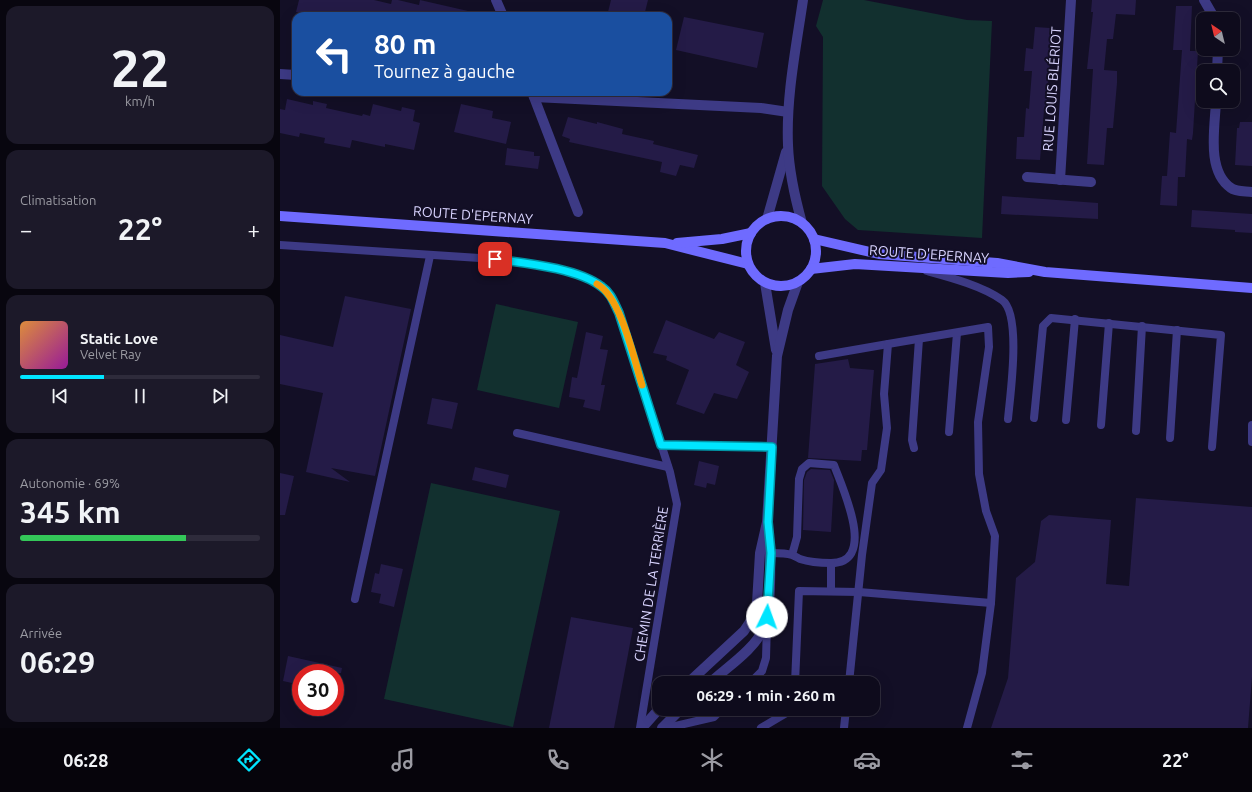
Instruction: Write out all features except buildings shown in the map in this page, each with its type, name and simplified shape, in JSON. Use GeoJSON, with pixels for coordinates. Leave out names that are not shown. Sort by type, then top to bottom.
{"type":"FeatureCollection","features":[{"type":"Feature","properties":{"kind":"main road","name":"ROUTE D'EPERNAY"},"geometry":{"type":"LineString","coordinates":[[280,216],[665,243],[722,239],[751,234]]}},
{"type":"Feature","properties":{"kind":"main road"},"geometry":{"type":"LineString","coordinates":[[783,216],[793,218],[802,223],[809,230],[814,239],[816,255],[811,269],[798,282],[777,287],[765,283],[753,273],[748,264],[746,253],[747,243],[751,234],[757,226],[766,219],[783,216]]}},
{"type":"Feature","properties":{"kind":"main road","name":"ROUTE D'EPERNAY"},"geometry":{"type":"LineString","coordinates":[[814,239],[879,254],[997,263],[1045,272]]}},
{"type":"Feature","properties":{"kind":"main road","name":"ROUTE D'EPERNAY"},"geometry":{"type":"LineString","coordinates":[[665,243],[748,264]]}},
{"type":"Feature","properties":{"kind":"main road","name":"ROUTE D'EPERNAY"},"geometry":{"type":"LineString","coordinates":[[811,269],[855,264],[1008,273],[1045,272],[1252,288]]}},
{"type":"Feature","properties":{"kind":"street"},"geometry":{"type":"LineString","coordinates":[[496,0],[501,12]]}},
{"type":"Feature","properties":{"kind":"street"},"geometry":{"type":"LineString","coordinates":[[802,223],[794,193],[788,146],[788,112],[803,0]]}},
{"type":"Feature","properties":{"kind":"street","name":"RUE LOUIS BLÉRIOT"},"geometry":{"type":"LineString","coordinates":[[1060,180],[1071,0]]}},
{"type":"Feature","properties":{"kind":"street"},"geometry":{"type":"LineString","coordinates":[[1204,0],[1211,12]]}},
{"type":"Feature","properties":{"kind":"street"},"geometry":{"type":"LineString","coordinates":[[280,74],[292,75]]}},
{"type":"Feature","properties":{"kind":"street"},"geometry":{"type":"LineString","coordinates":[[534,96],[578,212]]}},
{"type":"Feature","properties":{"kind":"street"},"geometry":{"type":"LineString","coordinates":[[566,96],[761,108],[788,112]]}},
{"type":"Feature","properties":{"kind":"street"},"geometry":{"type":"LineString","coordinates":[[1216,108],[1214,162],[1220,176],[1232,189],[1252,192]]}},
{"type":"Feature","properties":{"kind":"street"},"geometry":{"type":"LineString","coordinates":[[766,219],[788,146]]}},
{"type":"Feature","properties":{"kind":"street"},"geometry":{"type":"LineString","coordinates":[[1027,177],[1091,182]]}},
{"type":"Feature","properties":{"kind":"street"},"geometry":{"type":"LineString","coordinates":[[717,676],[755,640],[763,629],[767,617],[771,553],[768,522],[777,356],[788,310],[798,282]]}},
{"type":"Feature","properties":{"kind":"street"},"geometry":{"type":"LineString","coordinates":[[765,283],[777,356]]}},
{"type":"Feature","properties":{"kind":"street"},"geometry":{"type":"LineString","coordinates":[[696,676],[736,640],[752,619],[757,602],[760,553],[768,522]]}},
{"type":"Feature","properties":{"kind":"street"},"geometry":{"type":"LineString","coordinates":[[641,728],[652,716]]}},
{"type":"Feature","properties":{"kind":"street"},"geometry":{"type":"LineString","coordinates":[[662,728],[674,716]]}},
{"type":"Feature","properties":{"kind":"lane","name":"CHEMIN DE LA TERRIÈRE"},"geometry":{"type":"LineString","coordinates":[[280,245],[430,256],[495,259],[528,264],[565,271],[602,287],[611,296],[619,313],[668,466],[678,504],[641,728]]}},
{"type":"Feature","properties":{"kind":"lane"},"geometry":{"type":"LineString","coordinates":[[355,599],[430,256]]}},
{"type":"Feature","properties":{"kind":"lane"},"geometry":{"type":"LineString","coordinates":[[879,265],[923,270],[950,278],[1002,300],[1012,317],[1014,353],[1008,419]]}},
{"type":"Feature","properties":{"kind":"lane"},"geometry":{"type":"LineString","coordinates":[[1034,418],[1043,326],[1050,318],[1075,319],[1221,335],[1212,447]]}},
{"type":"Feature","properties":{"kind":"lane"},"geometry":{"type":"LineString","coordinates":[[1066,420],[1075,319]]}},
{"type":"Feature","properties":{"kind":"lane"},"geometry":{"type":"LineString","coordinates":[[1101,425],[1109,323]]}},
{"type":"Feature","properties":{"kind":"lane"},"geometry":{"type":"LineString","coordinates":[[1136,430],[1142,326]]}},
{"type":"Feature","properties":{"kind":"lane"},"geometry":{"type":"LineString","coordinates":[[819,356],[988,327],[989,347],[978,422],[979,474],[986,511],[995,536],[991,603],[982,673],[967,728]]}},
{"type":"Feature","properties":{"kind":"lane"},"geometry":{"type":"LineString","coordinates":[[1170,438],[1177,330]]}},
{"type":"Feature","properties":{"kind":"lane"},"geometry":{"type":"LineString","coordinates":[[949,432],[957,333]]}},
{"type":"Feature","properties":{"kind":"lane"},"geometry":{"type":"LineString","coordinates":[[914,448],[912,440],[919,339]]}},
{"type":"Feature","properties":{"kind":"lane"},"geometry":{"type":"LineString","coordinates":[[850,676],[872,483],[881,470],[888,428],[884,394],[888,344]]}},
{"type":"Feature","properties":{"kind":"lane"},"geometry":{"type":"LineString","coordinates":[[1252,425],[1252,442]]}},
{"type":"Feature","properties":{"kind":"lane"},"geometry":{"type":"LineString","coordinates":[[516,433],[668,466]]}},
{"type":"Feature","properties":{"kind":"lane"},"geometry":{"type":"LineString","coordinates":[[661,445],[772,447]]}},
{"type":"Feature","properties":{"kind":"lane"},"geometry":{"type":"LineString","coordinates":[[771,553],[792,555],[801,560],[831,563],[840,562],[849,558],[853,549],[855,528],[834,464],[809,463],[802,469],[799,479],[797,537],[792,555]]}},
{"type":"Feature","properties":{"kind":"lane"},"geometry":{"type":"LineString","coordinates":[[830,591],[831,563]]}},
{"type":"Feature","properties":{"kind":"lane"},"geometry":{"type":"LineString","coordinates":[[795,676],[799,591],[859,592],[991,603]]}},
{"type":"Feature","properties":{"kind":"lane"},"geometry":{"type":"LineString","coordinates":[[757,676],[762,671],[766,658],[767,617]]}},
{"type":"Feature","properties":{"kind":"lane"},"geometry":{"type":"LineString","coordinates":[[667,728],[715,716]]}},
{"type":"Feature","properties":{"kind":"lane"},"geometry":{"type":"LineString","coordinates":[[761,728],[781,716]]}},
{"type":"Feature","properties":{"kind":"lane"},"geometry":{"type":"LineString","coordinates":[[844,728],[845,716]]}},
{"type":"Feature","properties":{"kind":"lane"},"geometry":{"type":"LineString","coordinates":[[761,728],[766,728]]}},
{"type":"Feature","properties":{"kind":"green space"},"geometry":{"type":"Polygon","coordinates":[[[823,0],[864,0],[967,20],[992,21],[982,238],[858,230],[845,219],[822,186],[823,37],[816,26],[823,0]]]}},
{"type":"Feature","properties":{"kind":"green space"},"geometry":{"type":"Polygon","coordinates":[[[496,304],[578,322],[559,408],[477,390],[496,304]]]}},
{"type":"Feature","properties":{"kind":"green space"},"geometry":{"type":"Polygon","coordinates":[[[431,483],[560,511],[513,727],[384,699],[431,483]]]}},
{"type":"Feature","properties":{"kind":"slow traffic"},"geometry":{"type":"LineString","coordinates":[[597,284],[611,296],[619,313],[642,385]]}},
{"type":"Feature","properties":{"kind":"route"},"geometry":{"type":"LineString","coordinates":[[495,259],[565,271],[588,279],[602,287],[611,296],[619,313],[661,445],[772,447],[768,522],[771,553],[767,617]]}}]}
